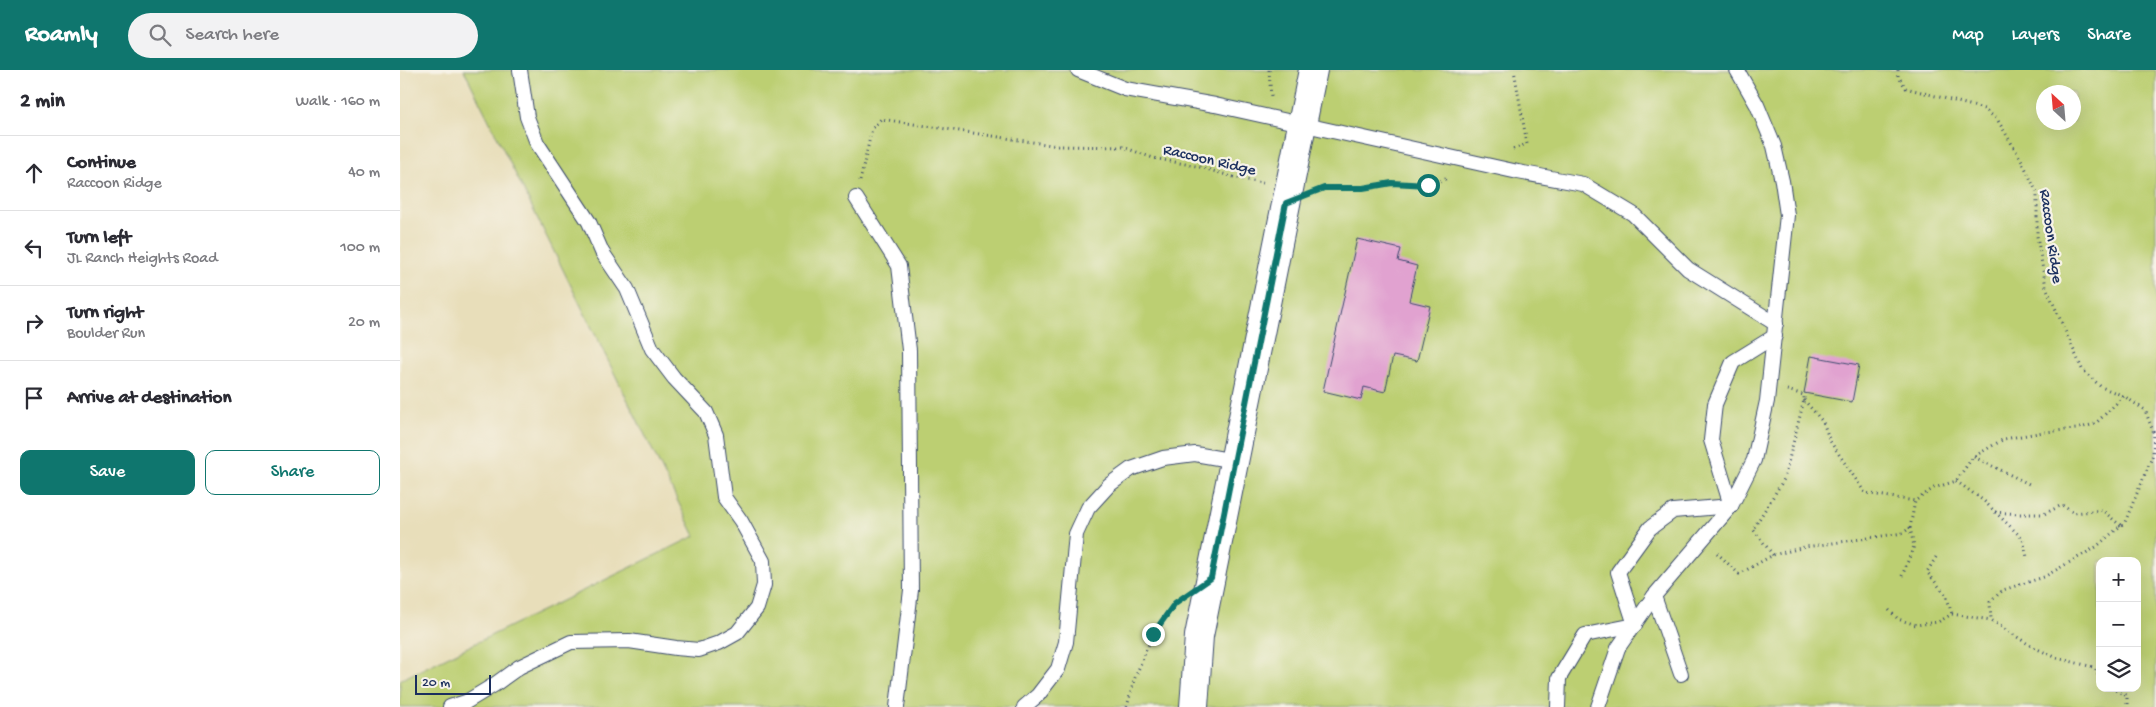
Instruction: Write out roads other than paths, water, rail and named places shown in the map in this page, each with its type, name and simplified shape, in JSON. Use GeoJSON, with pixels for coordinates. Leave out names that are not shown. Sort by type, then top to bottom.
{"type":"FeatureCollection","features":[{"type":"Feature","properties":{"kind":"street"},"geometry":{"type":"LineString","coordinates":[[1194,707],[1199,636],[1313,70]]}},
{"type":"Feature","properties":{"kind":"lane"},"geometry":{"type":"LineString","coordinates":[[450,707],[466,702],[519,667],[571,642],[628,641],[699,650],[719,643],[737,632],[757,608],[764,585],[763,561],[742,520],[724,497],[720,478],[716,435],[706,412],[674,378],[652,349],[627,289],[602,252],[584,214],[537,143],[526,117],[520,70]]}},
{"type":"Feature","properties":{"kind":"lane"},"geometry":{"type":"LineString","coordinates":[[1078,70],[1125,89],[1215,105],[1582,184],[1633,214],[1688,269],[1775,330]]}},
{"type":"Feature","properties":{"kind":"lane"},"geometry":{"type":"LineString","coordinates":[[1599,706],[1618,648],[1654,596],[1731,506],[1754,460],[1767,401],[1787,215],[1774,146],[1756,105],[1737,70]]}},
{"type":"Feature","properties":{"kind":"lane"},"geometry":{"type":"LineString","coordinates":[[856,198],[898,266],[909,350],[911,590],[897,707]]}},
{"type":"Feature","properties":{"kind":"lane"},"geometry":{"type":"LineString","coordinates":[[1731,506],[1711,440],[1715,404],[1733,362],[1775,330]]}},
{"type":"Feature","properties":{"kind":"lane"},"geometry":{"type":"LineString","coordinates":[[1024,707],[1038,695],[1058,669],[1066,642],[1076,534],[1088,508],[1109,485],[1131,469],[1163,458],[1195,454],[1235,461]]}},
{"type":"Feature","properties":{"kind":"lane"},"geometry":{"type":"LineString","coordinates":[[1635,625],[1618,572],[1650,528],[1673,511],[1731,506]]}},
{"type":"Feature","properties":{"kind":"lane"},"geometry":{"type":"LineString","coordinates":[[1654,596],[1681,674]]}},
{"type":"Feature","properties":{"kind":"lane"},"geometry":{"type":"LineString","coordinates":[[1558,707],[1559,678],[1585,635],[1635,625]]}}]}
